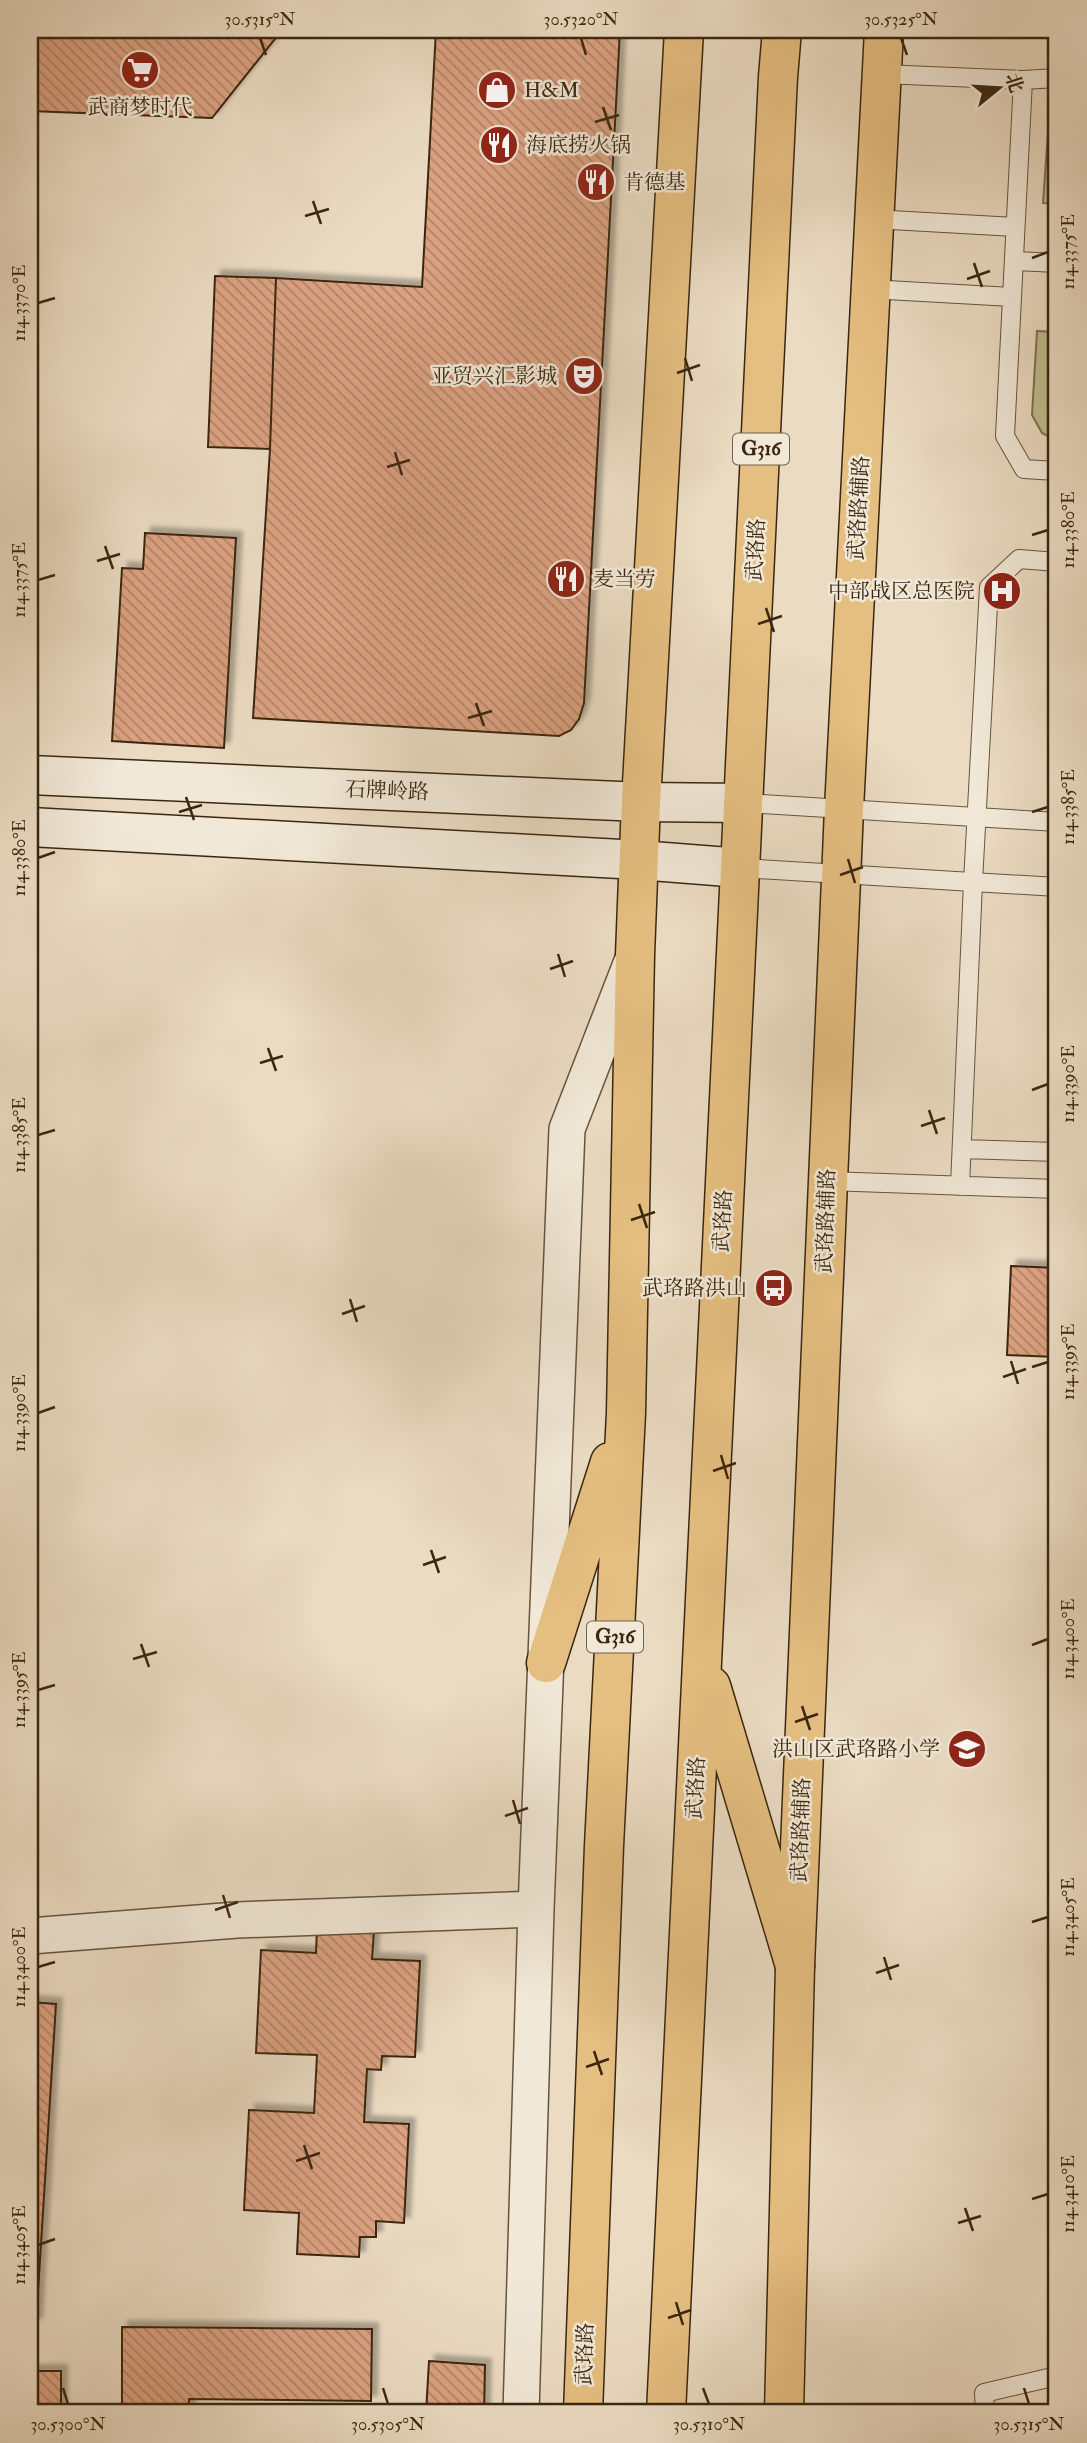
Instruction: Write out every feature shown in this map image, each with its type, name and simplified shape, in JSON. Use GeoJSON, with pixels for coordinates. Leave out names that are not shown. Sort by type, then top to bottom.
{"type":"FeatureCollection","features":[{"type":"Feature","properties":{"kind":"main road","name":"武珞路"},"geometry":{"type":"LineString","coordinates":[[583,2413],[604,1846],[626,1413],[635,955],[641,802],[684,30]]}},
{"type":"Feature","properties":{"kind":"main road","name":"武珞路"},"geometry":{"type":"LineString","coordinates":[[666,2413],[782,30]]}},
{"type":"Feature","properties":{"kind":"main road","name":"武珞路辅路"},"geometry":{"type":"LineString","coordinates":[[785,2413],[795,1966],[841,873],[884,30]]}},
{"type":"Feature","properties":{"kind":"main road","name":"石牌岭路"},"geometry":{"type":"LineString","coordinates":[[30,775],[641,802],[744,803]]}},
{"type":"Feature","properties":{"kind":"main road"},"geometry":{"type":"LineString","coordinates":[[30,827],[639,860],[741,868]]}},
{"type":"Feature","properties":{"kind":"main road"},"geometry":{"type":"LineString","coordinates":[[546,1663],[626,1413]]}},
{"type":"Feature","properties":{"kind":"main road"},"geometry":{"type":"LineString","coordinates":[[703,1660],[795,1966]]}},
{"type":"Feature","properties":{"kind":"street"},"geometry":{"type":"LineString","coordinates":[[521,2413],[536,1909],[567,1129],[635,955]]}},
{"type":"Feature","properties":{"kind":"street"},"geometry":{"type":"LineString","coordinates":[[30,1936],[237,1920],[536,1909]]}},
{"type":"Feature","properties":{"kind":"lane"},"geometry":{"type":"LineString","coordinates":[[882,74],[1023,80],[1057,78]]}},
{"type":"Feature","properties":{"kind":"lane"},"geometry":{"type":"LineString","coordinates":[[1023,80],[1005,436],[1024,469],[1057,471]]}},
{"type":"Feature","properties":{"kind":"lane"},"geometry":{"type":"LineString","coordinates":[[873,219],[1015,227]]}},
{"type":"Feature","properties":{"kind":"lane"},"geometry":{"type":"LineString","coordinates":[[1014,261],[1057,263]]}},
{"type":"Feature","properties":{"kind":"lane"},"geometry":{"type":"LineString","coordinates":[[869,289],[1012,297]]}},
{"type":"Feature","properties":{"kind":"lane"},"geometry":{"type":"LineString","coordinates":[[960,1186],[989,587],[1019,559],[1057,562]]}},
{"type":"Feature","properties":{"kind":"lane"},"geometry":{"type":"LineString","coordinates":[[744,803],[1057,822]]}},
{"type":"Feature","properties":{"kind":"lane"},"geometry":{"type":"LineString","coordinates":[[741,868],[1057,887]]}},
{"type":"Feature","properties":{"kind":"lane"},"geometry":{"type":"LineString","coordinates":[[961,1149],[1057,1153]]}},
{"type":"Feature","properties":{"kind":"lane"},"geometry":{"type":"LineString","coordinates":[[828,1181],[1057,1189]]}},
{"type":"Feature","properties":{"kind":"lane"},"geometry":{"type":"LineString","coordinates":[[985,2413],[984,2392],[1057,2376]]}},
{"type":"Feature","properties":{"kind":"shaded area"},"geometry":{"type":"Polygon","coordinates":[[[1057,105],[1057,204],[1043,203],[1049,118],[1057,105]]]}},
{"type":"Feature","properties":{"kind":"shaded area"},"geometry":{"type":"Polygon","coordinates":[[[1037,331],[1057,332],[1057,441],[1042,433],[1032,415],[1037,331]]]}},
{"type":"Feature","properties":{"kind":"building","name":"武商梦时代"},"geometry":{"type":"Polygon","coordinates":[[[30,30],[282,30],[212,118],[30,111],[30,30]]]}},
{"type":"Feature","properties":{"kind":"building"},"geometry":{"type":"Polygon","coordinates":[[[436,30],[620,30],[584,703],[579,719],[571,730],[559,736],[253,718],[270,449],[276,278],[422,287],[436,30]]]}},
{"type":"Feature","properties":{"kind":"building"},"geometry":{"type":"Polygon","coordinates":[[[215,276],[276,278],[270,449],[208,447],[215,276]]]}},
{"type":"Feature","properties":{"kind":"building"},"geometry":{"type":"Polygon","coordinates":[[[145,533],[236,538],[224,748],[112,741],[122,568],[143,569],[145,533]]]}},
{"type":"Feature","properties":{"kind":"building"},"geometry":{"type":"Polygon","coordinates":[[[1011,1266],[1057,1268],[1057,1357],[1007,1355],[1011,1266]]]}},
{"type":"Feature","properties":{"kind":"building"},"geometry":{"type":"Polygon","coordinates":[[[317,1928],[374,1931],[372,1959],[420,1961],[415,2057],[382,2056],[381,2070],[367,2069],[364,2122],[409,2124],[404,2223],[376,2221],[376,2237],[360,2237],[359,2257],[297,2254],[299,2213],[244,2210],[249,2110],[314,2113],[317,2055],[256,2053],[261,1950],[316,1953],[317,1928]]]}},
{"type":"Feature","properties":{"kind":"building"},"geometry":{"type":"Polygon","coordinates":[[[30,2002],[56,2004],[36,2324],[30,2324],[30,2002]]]}},
{"type":"Feature","properties":{"kind":"building"},"geometry":{"type":"Polygon","coordinates":[[[122,2327],[372,2329],[371,2401],[189,2399],[189,2413],[122,2413],[122,2327]]]}},
{"type":"Feature","properties":{"kind":"building"},"geometry":{"type":"Polygon","coordinates":[[[429,2361],[485,2365],[484,2413],[426,2413],[429,2361]]]}},
{"type":"Feature","properties":{"kind":"building"},"geometry":{"type":"Polygon","coordinates":[[[30,2371],[61,2371],[61,2413],[30,2413],[30,2371]]]}},
{"type":"Feature","properties":{"kind":"place","name":"武商梦时代"},"geometry":{"type":"Point","coordinates":[140,70]}},
{"type":"Feature","properties":{"kind":"place","name":"H&M"},"geometry":{"type":"Point","coordinates":[497,90]}},
{"type":"Feature","properties":{"kind":"place","name":"海底捞火锅"},"geometry":{"type":"Point","coordinates":[499,145]}},
{"type":"Feature","properties":{"kind":"place","name":"肯德基"},"geometry":{"type":"Point","coordinates":[596,182]}},
{"type":"Feature","properties":{"kind":"place","name":"亚贸兴汇影城"},"geometry":{"type":"Point","coordinates":[584,376]}},
{"type":"Feature","properties":{"kind":"place","name":"麦当劳"},"geometry":{"type":"Point","coordinates":[566,579]}},
{"type":"Feature","properties":{"kind":"place","name":"中部战区总医院"},"geometry":{"type":"Point","coordinates":[1002,591]}},
{"type":"Feature","properties":{"kind":"place","name":"武珞路洪山"},"geometry":{"type":"Point","coordinates":[774,1288]}},
{"type":"Feature","properties":{"kind":"place","name":"洪山区武珞路小学"},"geometry":{"type":"Point","coordinates":[967,1749]}}]}
